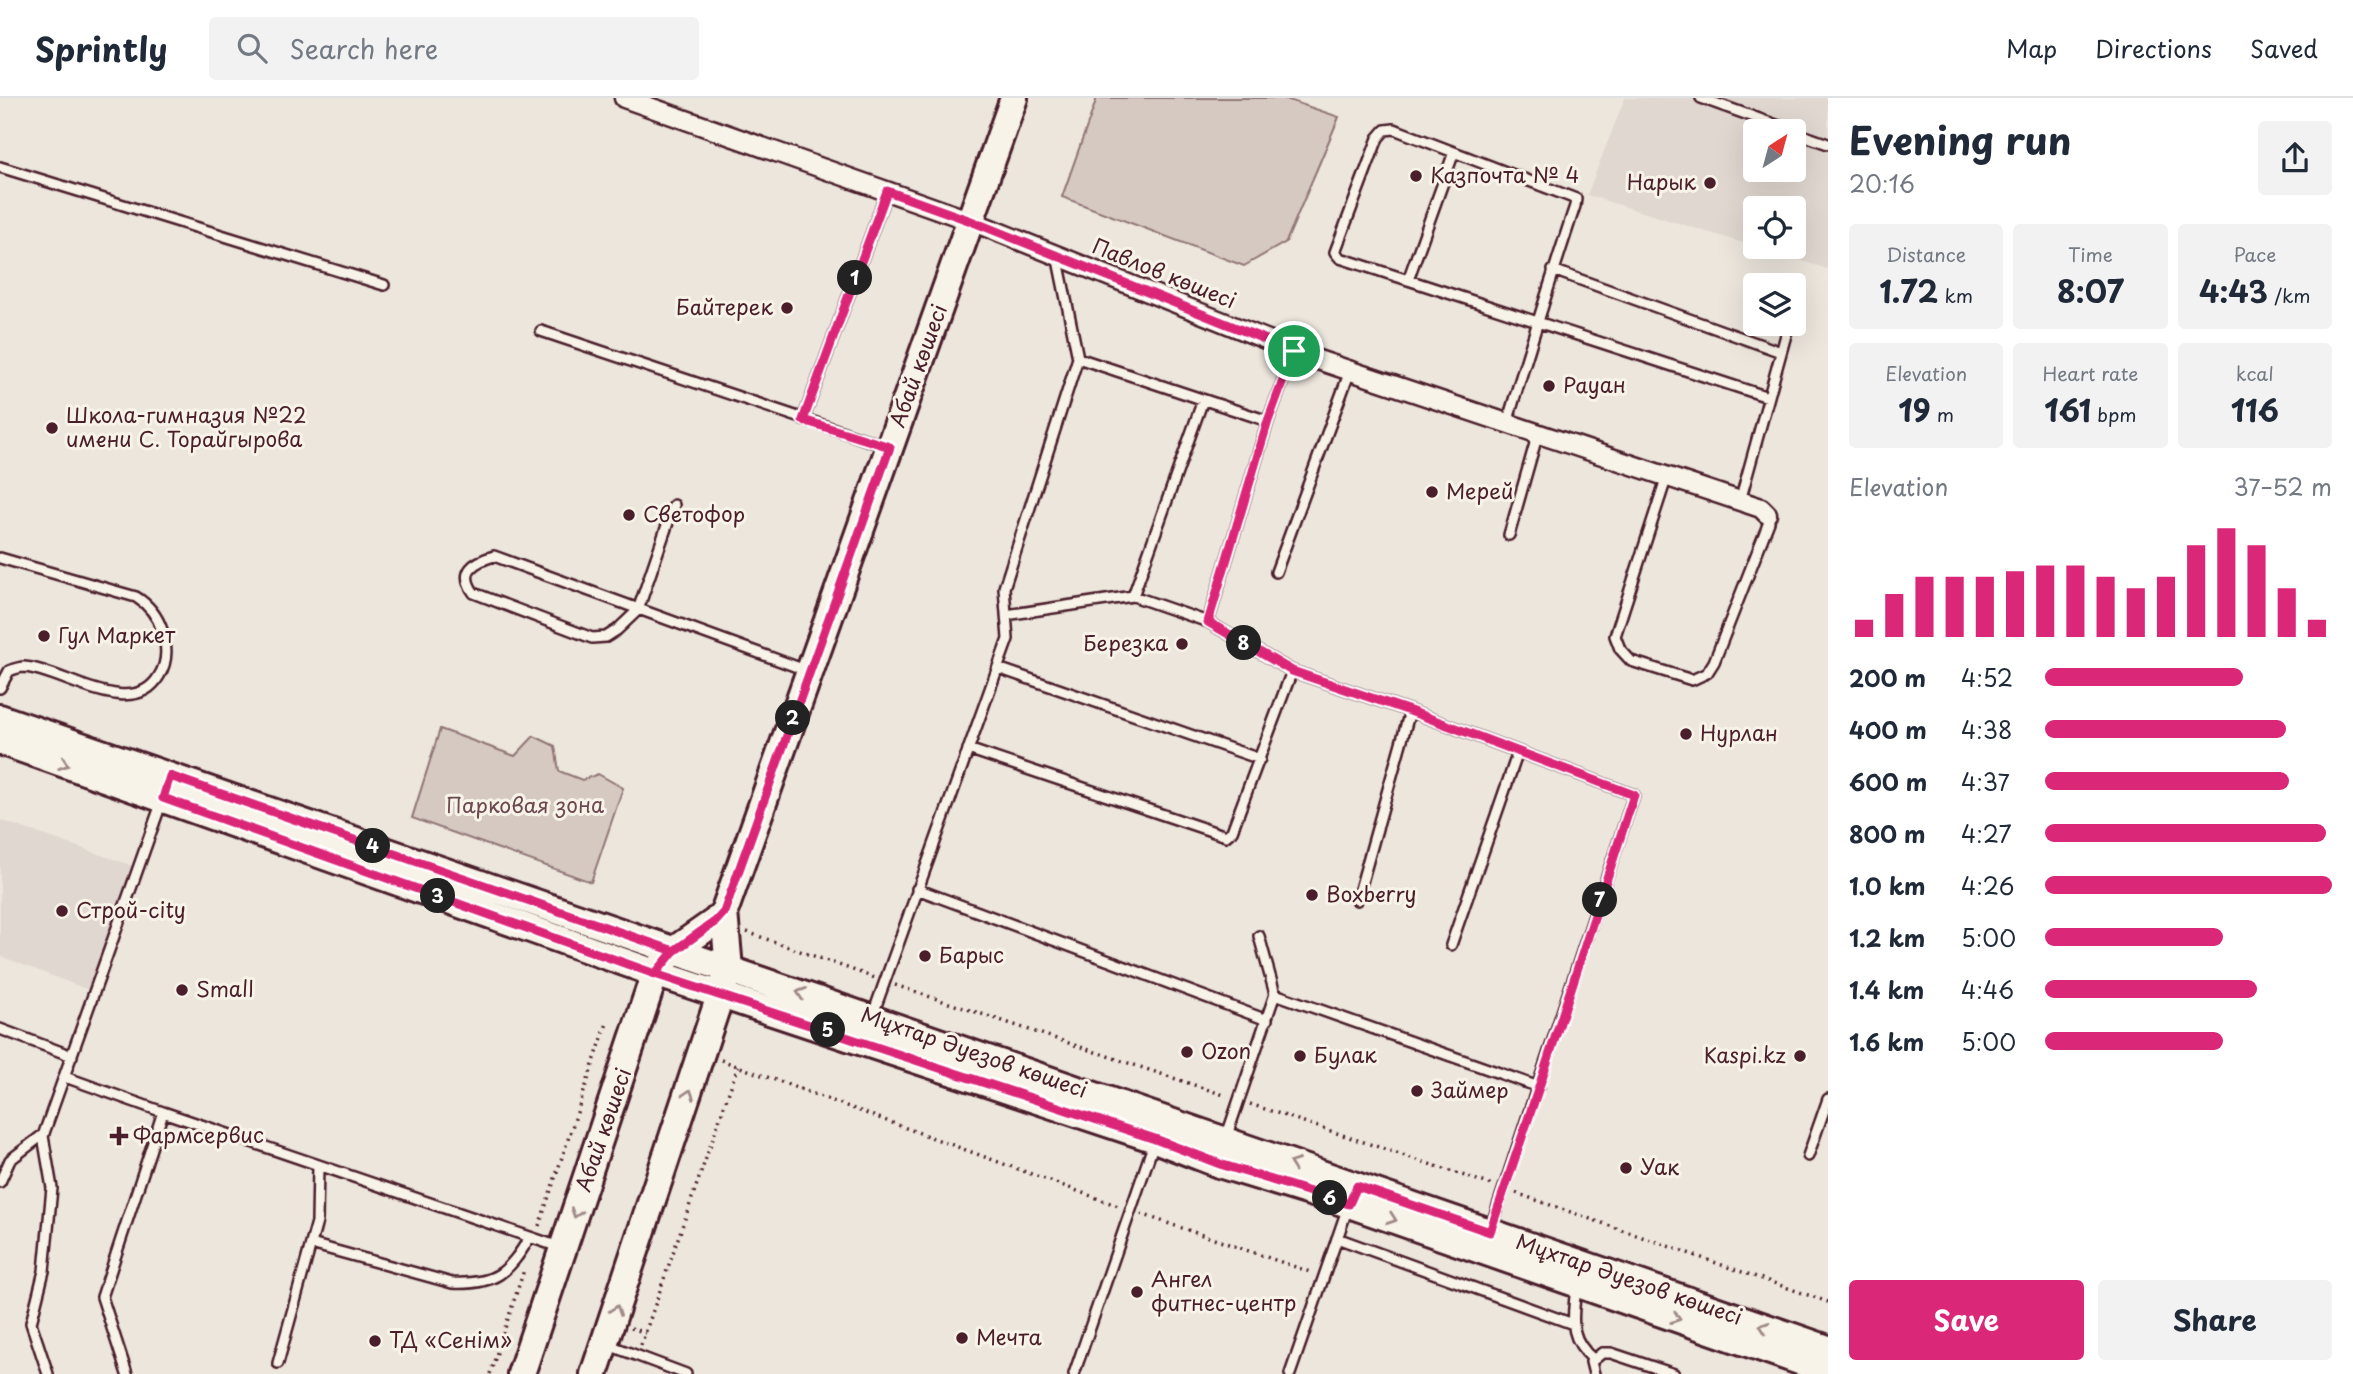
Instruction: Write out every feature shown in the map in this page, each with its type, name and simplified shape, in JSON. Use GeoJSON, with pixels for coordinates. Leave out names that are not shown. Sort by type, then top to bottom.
{"type":"FeatureCollection","features":[{"type":"Feature","properties":{"kind":"main road","name":"Абай көшесі"},"geometry":{"type":"LineString","coordinates":[[594,1374],[729,969],[726,918],[810,672],[1014,98]]}},
{"type":"Feature","properties":{"kind":"main road","name":"Мұхтар Әуезов көшесі"},"geometry":{"type":"LineString","coordinates":[[0,718],[167,787],[655,974],[721,994],[867,1030],[1353,1195],[1490,1232],[1828,1349]]}},
{"type":"Feature","properties":{"kind":"main road","name":"Мұхтар Әуезов көшесі"},"geometry":{"type":"LineString","coordinates":[[0,741],[167,787],[729,969],[867,1030]]}},
{"type":"Feature","properties":{"kind":"main road","name":"Абай көшесі"},"geometry":{"type":"LineString","coordinates":[[521,1374],[655,974],[674,951],[716,921],[726,918]]}},
{"type":"Feature","properties":{"kind":"main road","name":"Мұхтар Әуезов көшесі"},"geometry":{"type":"LineString","coordinates":[[1353,1195],[1576,1283],[1828,1371]]}},
{"type":"Feature","properties":{"kind":"street","name":"Павлов көшесі"},"geometry":{"type":"LineString","coordinates":[[624,98],[971,221],[1294,351],[1761,508],[1767,514]]}},
{"type":"Feature","properties":{"kind":"lane"},"geometry":{"type":"LineString","coordinates":[[1701,98],[1760,119]]}},
{"type":"Feature","properties":{"kind":"lane"},"geometry":{"type":"LineString","coordinates":[[1507,423],[1538,322],[1553,270],[1575,206],[1576,199],[1394,129],[1385,130],[1378,138],[1335,252],[1340,258],[1538,322],[1768,397]]}},
{"type":"Feature","properties":{"kind":"lane"},"geometry":{"type":"LineString","coordinates":[[1806,136],[1828,144]]}},
{"type":"Feature","properties":{"kind":"lane"},"geometry":{"type":"LineString","coordinates":[[1408,280],[1454,152]]}},
{"type":"Feature","properties":{"kind":"lane"},"geometry":{"type":"LineString","coordinates":[[0,167],[384,285]]}},
{"type":"Feature","properties":{"kind":"lane"},"geometry":{"type":"LineString","coordinates":[[803,420],[887,191]]}},
{"type":"Feature","properties":{"kind":"lane"},"geometry":{"type":"LineString","coordinates":[[867,1030],[1008,639],[1004,588],[1079,358],[1057,256]]}},
{"type":"Feature","properties":{"kind":"lane"},"geometry":{"type":"LineString","coordinates":[[1553,270],[1782,352]]}},
{"type":"Feature","properties":{"kind":"lane"},"geometry":{"type":"LineString","coordinates":[[541,331],[890,447]]}},
{"type":"Feature","properties":{"kind":"lane"},"geometry":{"type":"LineString","coordinates":[[1740,501],[1786,336]]}},
{"type":"Feature","properties":{"kind":"lane"},"geometry":{"type":"LineString","coordinates":[[1208,622],[1268,421],[1294,351]]}},
{"type":"Feature","properties":{"kind":"lane"},"geometry":{"type":"LineString","coordinates":[[1079,358],[1268,421]]}},
{"type":"Feature","properties":{"kind":"lane"},"geometry":{"type":"LineString","coordinates":[[1276,572],[1350,371]]}},
{"type":"Feature","properties":{"kind":"lane"},"geometry":{"type":"LineString","coordinates":[[1133,596],[1203,400]]}},
{"type":"Feature","properties":{"kind":"lane"},"geometry":{"type":"LineString","coordinates":[[1510,535],[1538,433]]}},
{"type":"Feature","properties":{"kind":"lane"},"geometry":{"type":"LineString","coordinates":[[1667,476],[1615,636],[1620,649],[1631,661],[1692,680],[1707,673],[1714,662],[1769,522],[1767,514]]}},
{"type":"Feature","properties":{"kind":"lane"},"geometry":{"type":"LineString","coordinates":[[674,505],[638,610],[617,631],[606,637],[592,638],[474,593],[467,583],[468,572],[477,562],[494,556],[638,610],[810,672]]}},
{"type":"Feature","properties":{"kind":"lane"},"geometry":{"type":"LineString","coordinates":[[0,558],[136,597],[148,604],[162,630],[166,656],[163,668],[152,686],[145,691],[127,695],[118,695],[21,667],[9,671],[0,688]]}},
{"type":"Feature","properties":{"kind":"lane"},"geometry":{"type":"LineString","coordinates":[[1006,615],[1133,596],[1208,622],[1292,671],[1410,711],[1634,795],[1490,1232]]}},
{"type":"Feature","properties":{"kind":"lane"},"geometry":{"type":"LineString","coordinates":[[998,668],[1260,758]]}},
{"type":"Feature","properties":{"kind":"lane"},"geometry":{"type":"LineString","coordinates":[[968,749],[1226,836],[1232,831],[1292,671]]}},
{"type":"Feature","properties":{"kind":"lane"},"geometry":{"type":"LineString","coordinates":[[1357,900],[1410,711]]}},
{"type":"Feature","properties":{"kind":"lane"},"geometry":{"type":"LineString","coordinates":[[1451,945],[1518,752]]}},
{"type":"Feature","properties":{"kind":"lane"},"geometry":{"type":"LineString","coordinates":[[48,1374],[31,1323],[44,1271],[52,1188],[44,1134],[167,787]]}},
{"type":"Feature","properties":{"kind":"lane"},"geometry":{"type":"LineString","coordinates":[[917,889],[1267,1020]]}},
{"type":"Feature","properties":{"kind":"lane"},"geometry":{"type":"LineString","coordinates":[[1223,1152],[1275,995],[1259,936]]}},
{"type":"Feature","properties":{"kind":"lane"},"geometry":{"type":"LineString","coordinates":[[1275,995],[1539,1087]]}},
{"type":"Feature","properties":{"kind":"lane"},"geometry":{"type":"LineString","coordinates":[[0,1029],[72,1056]]}},
{"type":"Feature","properties":{"kind":"lane"},"geometry":{"type":"LineString","coordinates":[[65,1077],[564,1249]]}},
{"type":"Feature","properties":{"kind":"lane"},"geometry":{"type":"LineString","coordinates":[[1808,1156],[1828,1099]]}},
{"type":"Feature","properties":{"kind":"lane"},"geometry":{"type":"LineString","coordinates":[[127,1374],[102,1297],[163,1112]]}},
{"type":"Feature","properties":{"kind":"lane"},"geometry":{"type":"LineString","coordinates":[[1074,1374],[1158,1129]]}},
{"type":"Feature","properties":{"kind":"lane"},"geometry":{"type":"LineString","coordinates":[[0,1182],[10,1160],[44,1134]]}},
{"type":"Feature","properties":{"kind":"lane"},"geometry":{"type":"LineString","coordinates":[[278,1363],[317,1222],[318,1165]]}},
{"type":"Feature","properties":{"kind":"lane"},"geometry":{"type":"LineString","coordinates":[[1290,1374],[1353,1195]]}},
{"type":"Feature","properties":{"kind":"lane"},"geometry":{"type":"LineString","coordinates":[[311,1244],[452,1283],[471,1284],[485,1282],[498,1275],[514,1262],[532,1238]]}},
{"type":"Feature","properties":{"kind":"lane"},"geometry":{"type":"LineString","coordinates":[[1338,1238],[1573,1324]]}},
{"type":"Feature","properties":{"kind":"lane"},"geometry":{"type":"LineString","coordinates":[[1576,1283],[1573,1333],[1576,1341],[1593,1359]]}},
{"type":"Feature","properties":{"kind":"lane"},"geometry":{"type":"LineString","coordinates":[[605,1344],[686,1374]]}},
{"type":"Feature","properties":{"kind":"lane"},"geometry":{"type":"LineString","coordinates":[[1594,1374],[1591,1366],[1593,1359],[1602,1353],[1611,1353],[1674,1374]]}},
{"type":"Feature","properties":{"kind":"path"},"geometry":{"type":"LineString","coordinates":[[726,918],[884,981],[1505,1189],[1828,1302]]}},
{"type":"Feature","properties":{"kind":"path"},"geometry":{"type":"LineString","coordinates":[[490,1374],[532,1238],[607,1023]]}},
{"type":"Feature","properties":{"kind":"path"},"geometry":{"type":"LineString","coordinates":[[702,1053],[1129,1210],[1325,1277]]}},
{"type":"Feature","properties":{"kind":"path"},"geometry":{"type":"LineString","coordinates":[[638,1356],[738,1066]]}},
{"type":"Feature","properties":{"kind":"shaded area","name":"Нарык"},"geometry":{"type":"Polygon","coordinates":[[[1625,98],[1828,98],[1828,269],[1795,259],[1806,259],[1806,196],[1743,196],[1743,243],[1587,195],[1625,98]]]}},
{"type":"Feature","properties":{"kind":"shaded area"},"geometry":{"type":"Polygon","coordinates":[[[0,820],[133,866],[89,990],[0,956],[0,820]]]}},
{"type":"Feature","properties":{"kind":"green space"},"geometry":{"type":"Polygon","coordinates":[[[1097,98],[1283,98],[1339,117],[1286,242],[1244,266],[1062,197],[1097,98]]]}},
{"type":"Feature","properties":{"kind":"green space","name":"Парковая зона"},"geometry":{"type":"Polygon","coordinates":[[[440,729],[515,756],[534,736],[555,746],[559,771],[582,780],[598,774],[623,788],[591,882],[412,818],[440,729]]]}},
{"type":"Feature","properties":{"kind":"place","name":"Казпочта № 4"},"geometry":{"type":"Point","coordinates":[1416,176]}},
{"type":"Feature","properties":{"kind":"place","name":"Нарык"},"geometry":{"type":"Point","coordinates":[1710,183]}},
{"type":"Feature","properties":{"kind":"place","name":"Байтерек"},"geometry":{"type":"Point","coordinates":[787,308]}},
{"type":"Feature","properties":{"kind":"place","name":"Рауан"},"geometry":{"type":"Point","coordinates":[1549,386]}},
{"type":"Feature","properties":{"kind":"place","name":"Школа-гимназия №22 имени С. Торайгырова"},"geometry":{"type":"Point","coordinates":[52,428]}},
{"type":"Feature","properties":{"kind":"place","name":"Мерей"},"geometry":{"type":"Point","coordinates":[1432,492]}},
{"type":"Feature","properties":{"kind":"place","name":"Светофор"},"geometry":{"type":"Point","coordinates":[629,515]}},
{"type":"Feature","properties":{"kind":"place","name":"Гул Маркет"},"geometry":{"type":"Point","coordinates":[44,636]}},
{"type":"Feature","properties":{"kind":"place","name":"Березка"},"geometry":{"type":"Point","coordinates":[1182,644]}},
{"type":"Feature","properties":{"kind":"place","name":"Нурлан"},"geometry":{"type":"Point","coordinates":[1686,734]}},
{"type":"Feature","properties":{"kind":"place","name":"Boxberry"},"geometry":{"type":"Point","coordinates":[1312,895]}},
{"type":"Feature","properties":{"kind":"place","name":"Строй-city"},"geometry":{"type":"Point","coordinates":[62,911]}},
{"type":"Feature","properties":{"kind":"place","name":"Барыс"},"geometry":{"type":"Point","coordinates":[925,956]}},
{"type":"Feature","properties":{"kind":"place","name":"Small"},"geometry":{"type":"Point","coordinates":[182,990]}},
{"type":"Feature","properties":{"kind":"place","name":"Ozon"},"geometry":{"type":"Point","coordinates":[1187,1052]}},
{"type":"Feature","properties":{"kind":"place","name":"Булак"},"geometry":{"type":"Point","coordinates":[1300,1056]}},
{"type":"Feature","properties":{"kind":"place","name":"Kaspi.kz"},"geometry":{"type":"Point","coordinates":[1800,1056]}},
{"type":"Feature","properties":{"kind":"place","name":"Займер"},"geometry":{"type":"Point","coordinates":[1417,1091]}},
{"type":"Feature","properties":{"kind":"place","name":"Фармсервис"},"geometry":{"type":"Point","coordinates":[119,1136]}},
{"type":"Feature","properties":{"kind":"place","name":"Уак"},"geometry":{"type":"Point","coordinates":[1626,1168]}},
{"type":"Feature","properties":{"kind":"place","name":"Ангел фитнес-центр"},"geometry":{"type":"Point","coordinates":[1137,1292]}},
{"type":"Feature","properties":{"kind":"place","name":"Мечта"},"geometry":{"type":"Point","coordinates":[962,1338]}},
{"type":"Feature","properties":{"kind":"place","name":"ТД «Сенім»"},"geometry":{"type":"Point","coordinates":[375,1341]}},
{"type":"Feature","properties":{"kind":"route"},"geometry":{"type":"LineString","coordinates":[[1294,351],[971,221],[887,191],[803,420],[890,447],[724,912],[716,921],[674,951],[655,974],[163,798],[170,776],[674,951],[655,974],[1155,1139],[1220,1164],[1349,1204],[1357,1186],[1490,1232],[1634,795],[1410,711],[1292,671],[1208,622],[1268,421],[1294,351]]}}]}
